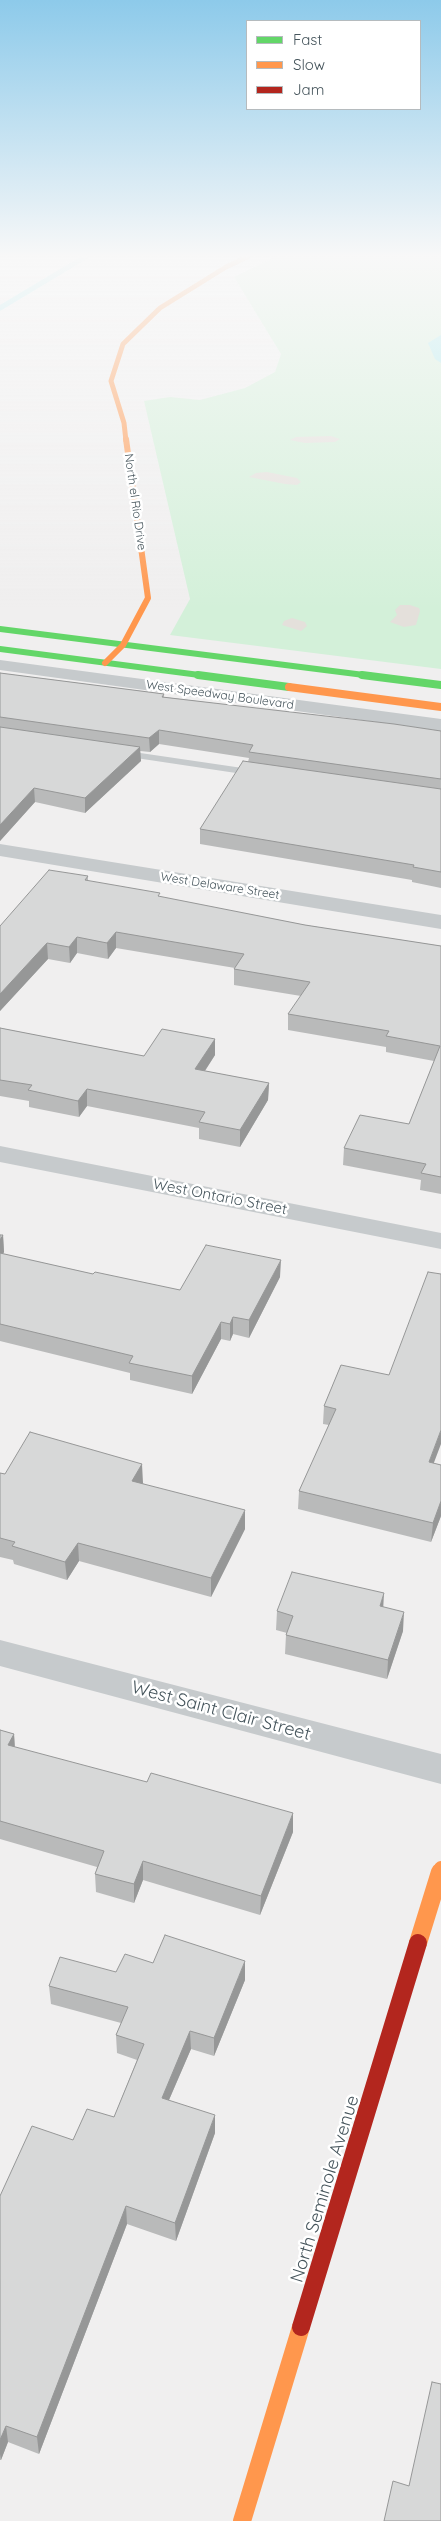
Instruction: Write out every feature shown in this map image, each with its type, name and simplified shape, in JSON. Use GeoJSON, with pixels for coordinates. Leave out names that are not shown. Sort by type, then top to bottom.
{"type":"FeatureCollection","features":[{"type":"Feature","properties":{"kind":"street","name":"North el Rio Drive"},"geometry":{"type":"LineString","coordinates":[[93,678],[123,645],[148,598],[124,423],[111,381],[113,375]]}},
{"type":"Feature","properties":{"kind":"street"},"geometry":{"type":"LineString","coordinates":[[0,629],[441,685]]}},
{"type":"Feature","properties":{"kind":"street","name":"West Speedway Boulevard"},"geometry":{"type":"LineString","coordinates":[[0,649],[441,707]]}},
{"type":"Feature","properties":{"kind":"street","name":"West Speedway Boulevard"},"geometry":{"type":"LineString","coordinates":[[0,665],[441,726]]}},
{"type":"Feature","properties":{"kind":"street","name":"West Delaware Street"},"geometry":{"type":"LineString","coordinates":[[0,850],[441,922]]}},
{"type":"Feature","properties":{"kind":"street","name":"West Ontario Street"},"geometry":{"type":"LineString","coordinates":[[0,1154],[441,1241]]}},
{"type":"Feature","properties":{"kind":"street","name":"West Saint Clair Street"},"geometry":{"type":"LineString","coordinates":[[0,1653],[441,1769]]}},
{"type":"Feature","properties":{"kind":"street","name":"North Seminole Avenue"},"geometry":{"type":"LineString","coordinates":[[242,2521],[441,1868]]}},
{"type":"Feature","properties":{"kind":"lane"},"geometry":{"type":"LineString","coordinates":[[108,751],[265,774]]}},
{"type":"Feature","properties":{"kind":"green space"},"geometry":{"type":"Polygon","coordinates":[[[270,375],[441,375],[441,669],[170,635],[190,599],[144,401],[170,397],[200,400],[245,388],[270,375]]]}},
{"type":"Feature","properties":{"kind":"sand"},"geometry":{"type":"Polygon","coordinates":[[[331,436],[340,439],[335,442],[305,443],[290,440],[296,437],[331,436]]]}},
{"type":"Feature","properties":{"kind":"sand"},"geometry":{"type":"Polygon","coordinates":[[[267,472],[297,478],[301,482],[297,485],[285,484],[249,477],[256,473],[267,472]]]}},
{"type":"Feature","properties":{"kind":"sand"},"geometry":{"type":"Polygon","coordinates":[[[400,605],[410,605],[419,608],[420,611],[416,625],[404,627],[390,622],[397,615],[395,610],[400,605]]]}},
{"type":"Feature","properties":{"kind":"sand"},"geometry":{"type":"Polygon","coordinates":[[[292,618],[305,622],[307,626],[301,631],[282,625],[284,621],[292,618]]]}},
{"type":"Feature","properties":{"kind":"building"},"geometry":{"type":"Polygon","coordinates":[[[0,673],[164,694],[162,697],[441,731],[441,779],[249,752],[253,745],[159,730],[149,738],[0,717],[0,673]]]}},
{"type":"Feature","properties":{"kind":"building"},"geometry":{"type":"Polygon","coordinates":[[[0,727],[140,747],[85,798],[34,788],[0,825],[0,727]]]}},
{"type":"Feature","properties":{"kind":"building"},"geometry":{"type":"Polygon","coordinates":[[[243,761],[441,789],[441,872],[413,867],[414,865],[200,829],[243,761]]]}},
{"type":"Feature","properties":{"kind":"building"},"geometry":{"type":"Polygon","coordinates":[[[49,870],[88,876],[85,880],[160,893],[158,896],[305,925],[441,946],[441,1177],[421,1173],[426,1164],[344,1148],[360,1115],[409,1124],[440,1046],[386,1036],[389,1031],[288,1014],[310,982],[234,969],[244,954],[116,932],[107,943],[77,937],[69,947],[47,943],[0,994],[0,926],[49,870]]]}},
{"type":"Feature","properties":{"kind":"building"},"geometry":{"type":"Polygon","coordinates":[[[0,1028],[144,1056],[162,1029],[215,1039],[195,1069],[269,1083],[240,1130],[199,1122],[205,1112],[87,1089],[78,1101],[28,1090],[32,1085],[0,1080],[0,1028]]]}},
{"type":"Feature","properties":{"kind":"building"},"geometry":{"type":"Polygon","coordinates":[[[206,1245],[281,1260],[249,1320],[233,1317],[230,1324],[221,1322],[192,1376],[129,1363],[133,1356],[0,1324],[0,1253],[93,1274],[95,1272],[180,1290],[206,1245]]]}},
{"type":"Feature","properties":{"kind":"building"},"geometry":{"type":"Polygon","coordinates":[[[428,1272],[441,1274],[441,1430],[429,1462],[441,1465],[441,1501],[433,1523],[299,1491],[336,1409],[324,1406],[341,1365],[389,1375],[428,1272]]]}},
{"type":"Feature","properties":{"kind":"building"},"geometry":{"type":"Polygon","coordinates":[[[30,1432],[142,1464],[132,1481],[245,1510],[211,1578],[78,1543],[65,1562],[12,1546],[15,1542],[0,1538],[0,1473],[5,1474],[30,1432]]]}},
{"type":"Feature","properties":{"kind":"building"},"geometry":{"type":"Polygon","coordinates":[[[292,1572],[384,1593],[380,1606],[404,1612],[388,1660],[286,1635],[293,1616],[277,1611],[292,1572]]]}},
{"type":"Feature","properties":{"kind":"building"},"geometry":{"type":"Polygon","coordinates":[[[0,1730],[14,1734],[8,1745],[147,1782],[151,1773],[293,1813],[261,1896],[143,1861],[134,1884],[95,1874],[104,1851],[0,1821],[0,1730]]]}},
{"type":"Feature","properties":{"kind":"building"},"geometry":{"type":"Polygon","coordinates":[[[165,1935],[245,1961],[214,2038],[190,2031],[162,2098],[215,2115],[175,2223],[126,2206],[37,2437],[6,2426],[0,2440],[0,2196],[32,2126],[73,2140],[87,2109],[114,2117],[144,2044],[116,2035],[128,2007],[49,1986],[60,1957],[116,1972],[125,1954],[153,1963],[165,1935]]]}},
{"type":"Feature","properties":{"kind":"building"},"geometry":{"type":"Polygon","coordinates":[[[432,2382],[441,2384],[441,2521],[384,2521],[393,2481],[409,2486],[432,2382]]]}},
{"type":"Feature","properties":{"kind":"traffic: fast"},"geometry":{"type":"LineString","coordinates":[[0,629],[441,685]]}},
{"type":"Feature","properties":{"kind":"traffic: fast"},"geometry":{"type":"LineString","coordinates":[[0,649],[289,687]]}},
{"type":"Feature","properties":{"kind":"traffic: slow"},"geometry":{"type":"LineString","coordinates":[[105,663],[123,645],[148,598],[124,423],[111,381],[113,375]]}},
{"type":"Feature","properties":{"kind":"traffic: slow"},"geometry":{"type":"LineString","coordinates":[[289,687],[441,707]]}},
{"type":"Feature","properties":{"kind":"traffic: slow"},"geometry":{"type":"LineString","coordinates":[[418,1943],[441,1868]]}},
{"type":"Feature","properties":{"kind":"traffic: slow"},"geometry":{"type":"LineString","coordinates":[[242,2521],[301,2327]]}},
{"type":"Feature","properties":{"kind":"traffic: jam"},"geometry":{"type":"LineString","coordinates":[[301,2327],[418,1943]]}}]}
